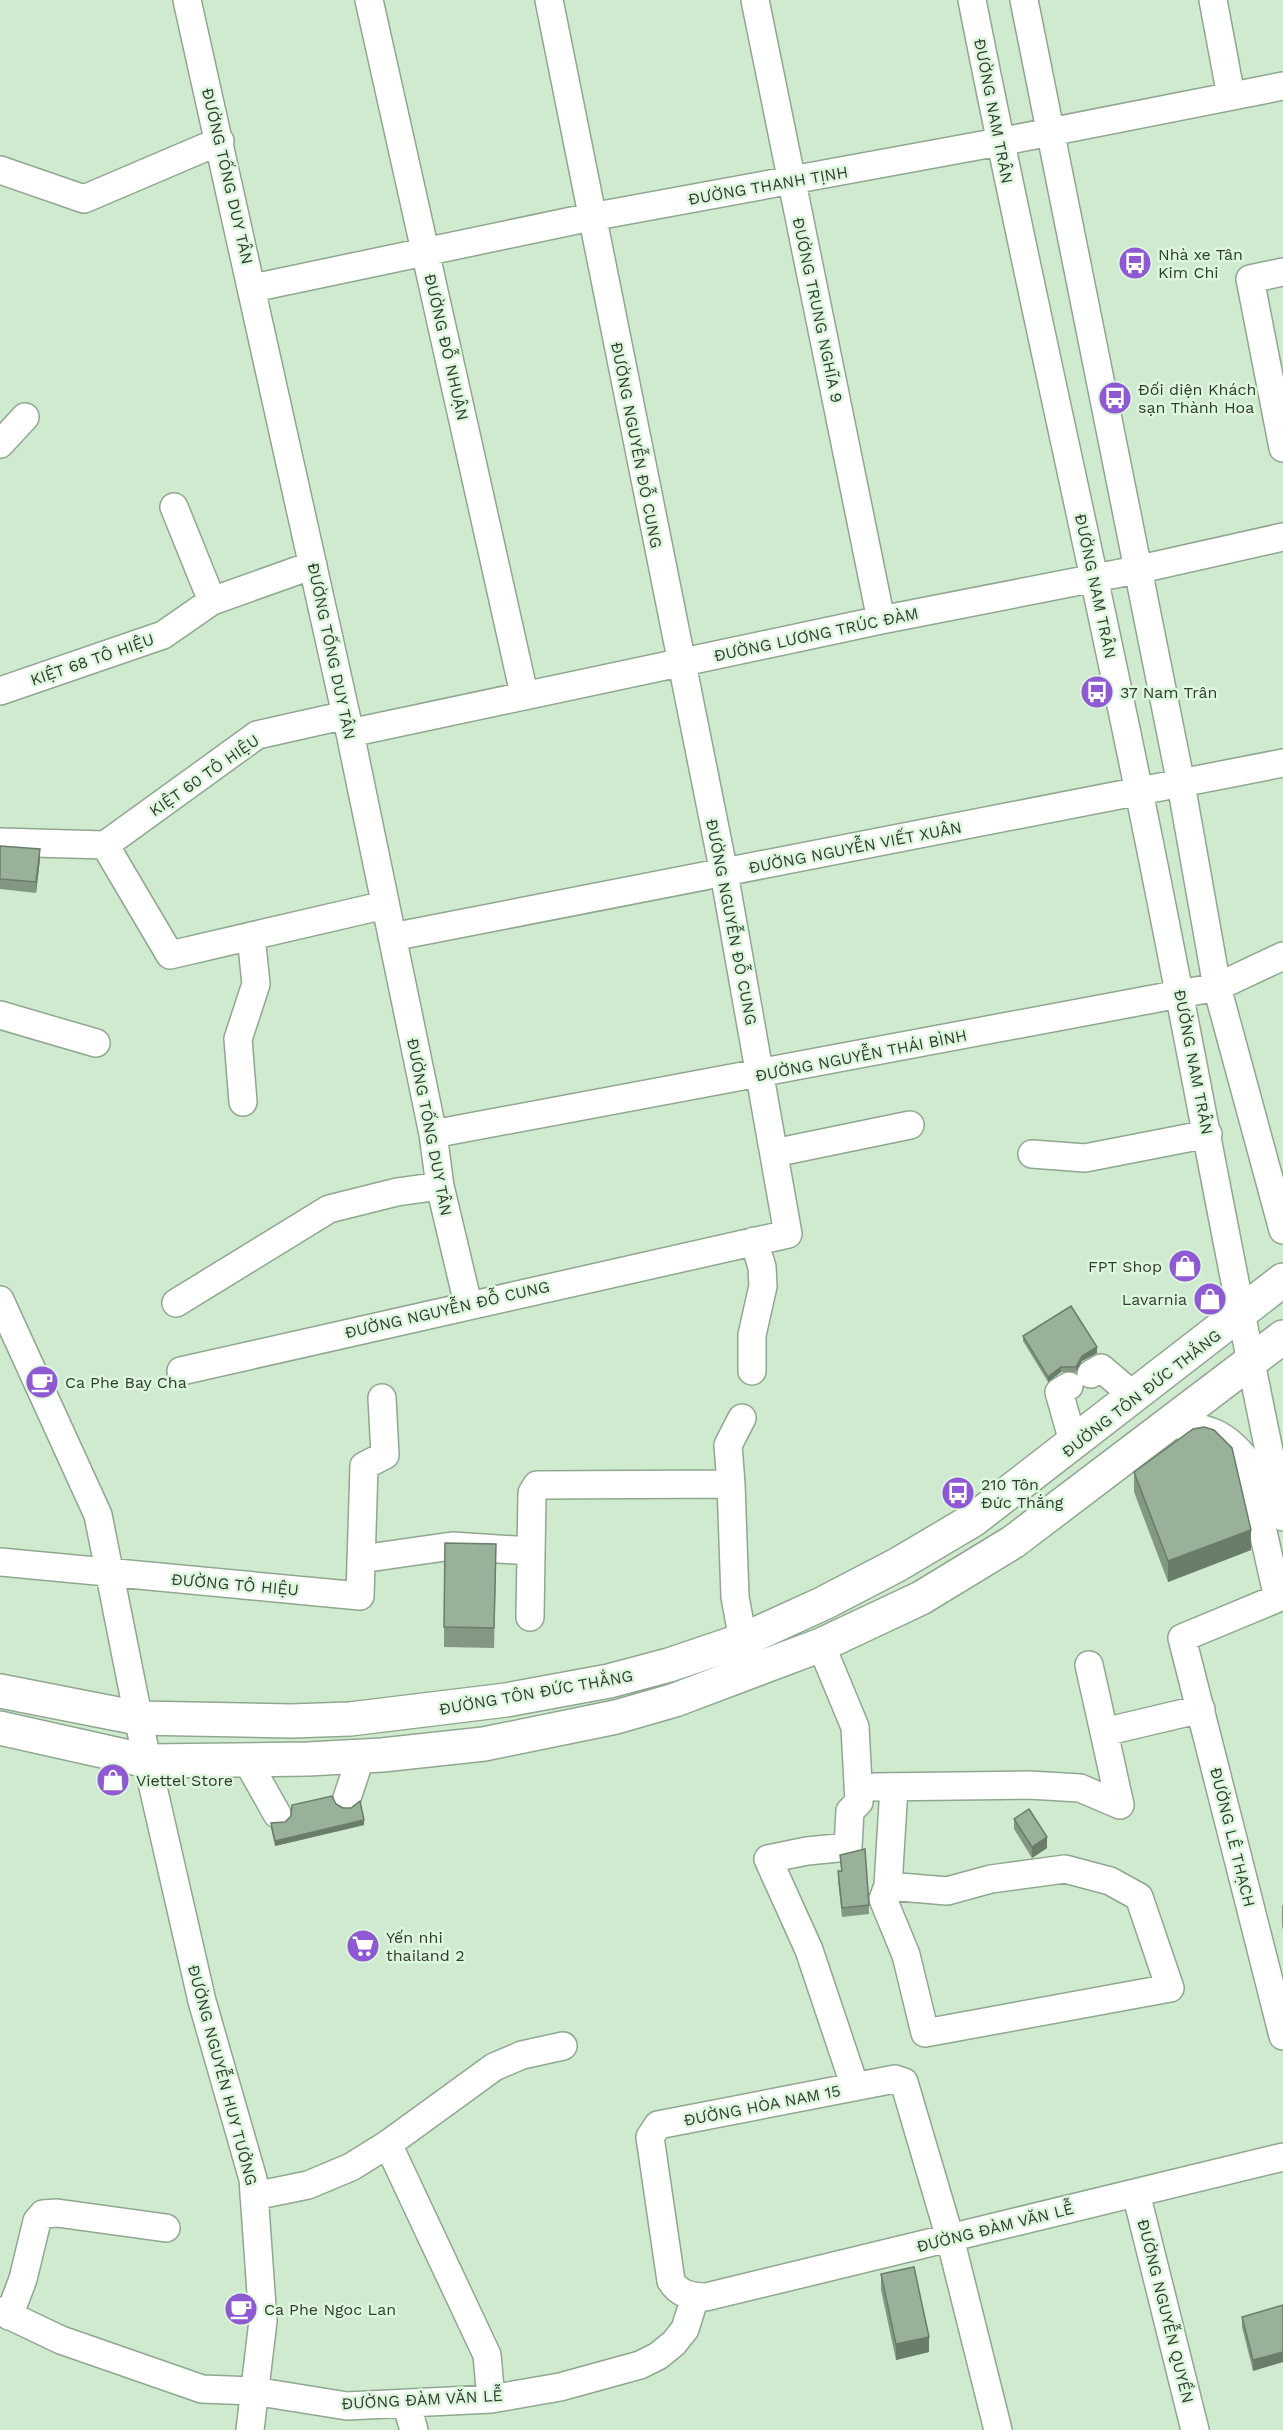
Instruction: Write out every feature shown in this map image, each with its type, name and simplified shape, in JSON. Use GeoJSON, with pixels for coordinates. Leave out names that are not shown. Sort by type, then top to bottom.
{"type":"FeatureCollection","features":[{"type":"Feature","properties":{"kind":"highway","name":"ĐƯỜNG TÔN ĐỨC THẮNG"},"geometry":{"type":"LineString","coordinates":[[0,1691],[138,1718],[291,1721],[350,1719],[477,1705],[609,1681],[743,1640],[824,1603],[906,1560],[973,1520],[1241,1316],[1283,1280]]}},
{"type":"Feature","properties":{"kind":"highway"},"geometry":{"type":"LineString","coordinates":[[0,1728],[147,1761],[361,1756],[484,1744],[616,1717],[675,1700],[821,1645],[921,1598],[1013,1542],[1283,1336]]}},
{"type":"Feature","properties":{"kind":"highway"},"geometry":{"type":"LineString","coordinates":[[477,1705],[484,1744]]}},
{"type":"Feature","properties":{"kind":"street","name":"ĐƯỜNG TỐNG DUY TÂN"},"geometry":{"type":"LineString","coordinates":[[188,0],[347,724],[433,1134],[440,1186],[468,1304]]}},
{"type":"Feature","properties":{"kind":"street","name":"ĐƯỜNG ĐỖ NHUẬN"},"geometry":{"type":"LineString","coordinates":[[369,0],[524,694]]}},
{"type":"Feature","properties":{"kind":"street","name":"ĐƯỜNG NGUYỄN ĐỖ CUNG"},"geometry":{"type":"LineString","coordinates":[[181,1371],[468,1304],[788,1234],[724,873],[549,0]]}},
{"type":"Feature","properties":{"kind":"street","name":"ĐƯỜNG TRUNG NGHĨA 9"},"geometry":{"type":"LineString","coordinates":[[755,0],[881,620]]}},
{"type":"Feature","properties":{"kind":"street","name":"ĐƯỜNG NAM TRÂN"},"geometry":{"type":"LineString","coordinates":[[972,0],[999,142],[1094,578],[1181,994],[1250,1363]]}},
{"type":"Feature","properties":{"kind":"street"},"geometry":{"type":"LineString","coordinates":[[1024,0],[1180,784],[1217,987],[1283,1230]]}},
{"type":"Feature","properties":{"kind":"street"},"geometry":{"type":"LineString","coordinates":[[1213,0],[1231,96]]}},
{"type":"Feature","properties":{"kind":"street","name":"ĐƯỜNG THANH TỊNH"},"geometry":{"type":"LineString","coordinates":[[253,288],[591,217],[999,142],[1283,86]]}},
{"type":"Feature","properties":{"kind":"street"},"geometry":{"type":"LineString","coordinates":[[0,170],[84,200],[220,141]]}},
{"type":"Feature","properties":{"kind":"street"},"geometry":{"type":"LineString","coordinates":[[1283,272],[1250,279],[1283,448]]}},
{"type":"Feature","properties":{"kind":"street"},"geometry":{"type":"LineString","coordinates":[[0,444],[25,417]]}},
{"type":"Feature","properties":{"kind":"street"},"geometry":{"type":"LineString","coordinates":[[174,507],[212,601]]}},
{"type":"Feature","properties":{"kind":"street","name":"ĐƯỜNG LƯƠNG TRÚC ĐÀM"},"geometry":{"type":"LineString","coordinates":[[347,724],[524,694],[1136,570],[1283,537]]}},
{"type":"Feature","properties":{"kind":"street","name":"KIỆT 68 TÔ HIỆU"},"geometry":{"type":"LineString","coordinates":[[0,691],[163,635],[212,601],[313,566]]}},
{"type":"Feature","properties":{"kind":"street","name":"KIỆT 60 TÔ HIỆU"},"geometry":{"type":"LineString","coordinates":[[105,845],[257,735],[347,724]]}},
{"type":"Feature","properties":{"kind":"street","name":"ĐƯỜNG NGUYỄN VIẾT XUÂN"},"geometry":{"type":"LineString","coordinates":[[392,937],[1283,763]]}},
{"type":"Feature","properties":{"kind":"street"},"geometry":{"type":"LineString","coordinates":[[0,842],[105,845],[170,955],[385,905]]}},
{"type":"Feature","properties":{"kind":"street"},"geometry":{"type":"LineString","coordinates":[[243,1102],[238,1039],[256,984],[251,936]]}},
{"type":"Feature","properties":{"kind":"street","name":"ĐƯỜNG NGUYỄN THÁI BÌNH"},"geometry":{"type":"LineString","coordinates":[[433,1134],[1217,987],[1283,956]]}},
{"type":"Feature","properties":{"kind":"street"},"geometry":{"type":"LineString","coordinates":[[0,1015],[96,1044]]}},
{"type":"Feature","properties":{"kind":"street"},"geometry":{"type":"LineString","coordinates":[[774,1153],[910,1125]]}},
{"type":"Feature","properties":{"kind":"street"},"geometry":{"type":"LineString","coordinates":[[1032,1154],[1085,1158],[1208,1134]]}},
{"type":"Feature","properties":{"kind":"street"},"geometry":{"type":"LineString","coordinates":[[176,1304],[329,1209],[397,1192],[440,1186]]}},
{"type":"Feature","properties":{"kind":"street"},"geometry":{"type":"LineString","coordinates":[[752,1371],[752,1335],[763,1286],[762,1267],[754,1241]]}},
{"type":"Feature","properties":{"kind":"street"},"geometry":{"type":"LineString","coordinates":[[0,1300],[98,1515],[138,1718]]}},
{"type":"Feature","properties":{"kind":"street"},"geometry":{"type":"LineString","coordinates":[[1250,1363],[1283,1517]]}},
{"type":"Feature","properties":{"kind":"street"},"geometry":{"type":"LineString","coordinates":[[1074,1445],[1059,1392],[1101,1368],[1135,1397]]}},
{"type":"Feature","properties":{"kind":"street"},"geometry":{"type":"LineString","coordinates":[[382,1398],[385,1455],[364,1466],[361,1559],[452,1546],[531,1551]]}},
{"type":"Feature","properties":{"kind":"street"},"geometry":{"type":"LineString","coordinates":[[742,1418],[728,1445],[735,1597],[743,1640]]}},
{"type":"Feature","properties":{"kind":"street"},"geometry":{"type":"LineString","coordinates":[[1170,1424],[1203,1427],[1219,1433],[1236,1446],[1247,1461],[1280,1597]]}},
{"type":"Feature","properties":{"kind":"street"},"geometry":{"type":"LineString","coordinates":[[530,1617],[533,1488],[540,1484],[731,1484]]}},
{"type":"Feature","properties":{"kind":"street","name":"ĐƯỜNG TÔ HIỆU"},"geometry":{"type":"LineString","coordinates":[[0,1562],[360,1596],[361,1559]]}},
{"type":"Feature","properties":{"kind":"street","name":"ĐƯỜNG LÊ THẠCH"},"geometry":{"type":"LineString","coordinates":[[1280,1597],[1182,1638],[1283,2036]]}},
{"type":"Feature","properties":{"kind":"street"},"geometry":{"type":"LineString","coordinates":[[821,1645],[855,1727],[859,1802],[850,1811],[848,1847],[807,1851],[768,1859],[809,1950],[855,2087]]}},
{"type":"Feature","properties":{"kind":"street"},"geometry":{"type":"LineString","coordinates":[[859,1788],[1029,1785],[1080,1788],[1120,1805],[1089,1665]]}},
{"type":"Feature","properties":{"kind":"street"},"geometry":{"type":"LineString","coordinates":[[1104,1732],[1201,1709]]}},
{"type":"Feature","properties":{"kind":"street","name":"ĐƯỜNG NGUYỄN HUY TƯỞNG"},"geometry":{"type":"LineString","coordinates":[[138,1718],[202,2001],[253,2179],[263,2321],[250,2430]]}},
{"type":"Feature","properties":{"kind":"street"},"geometry":{"type":"LineString","coordinates":[[347,1797],[361,1756]]}},
{"type":"Feature","properties":{"kind":"street"},"geometry":{"type":"LineString","coordinates":[[246,1760],[277,1814]]}},
{"type":"Feature","properties":{"kind":"street"},"geometry":{"type":"LineString","coordinates":[[888,1886],[947,1891],[991,1879],[1065,1869],[1110,1881],[1139,1897],[1170,1988],[926,2033],[906,1955],[883,1899],[888,1886],[894,1787]]}},
{"type":"Feature","properties":{"kind":"street"},"geometry":{"type":"LineString","coordinates":[[254,2196],[300,2187],[326,2179],[388,2144],[494,2067],[522,2055],[563,2046]]}},
{"type":"Feature","properties":{"kind":"street","name":"ĐƯỜNG HÒA NAM 15"},"geometry":{"type":"LineString","coordinates":[[700,2297],[681,2293],[671,2281],[650,2137],[652,2130],[658,2125],[896,2079],[904,2082],[950,2238]]}},
{"type":"Feature","properties":{"kind":"street"},"geometry":{"type":"LineString","coordinates":[[388,2144],[487,2355],[491,2399]]}},
{"type":"Feature","properties":{"kind":"street","name":"ĐƯỜNG ĐÀM VĂN LỄ"},"geometry":{"type":"LineString","coordinates":[[5,2313],[61,2340],[202,2389],[254,2391],[347,2406],[491,2399],[560,2387],[640,2365],[658,2356],[674,2343],[685,2329],[700,2297],[1283,2157]]}},
{"type":"Feature","properties":{"kind":"street","name":"ĐƯỜNG NGUYỄN QUYỀN"},"geometry":{"type":"LineString","coordinates":[[1136,2193],[1195,2430]]}},
{"type":"Feature","properties":{"kind":"street"},"geometry":{"type":"LineString","coordinates":[[5,2313],[27,2267],[37,2222],[42,2214],[57,2213],[166,2228]]}},
{"type":"Feature","properties":{"kind":"street"},"geometry":{"type":"LineString","coordinates":[[950,2238],[998,2430]]}},
{"type":"Feature","properties":{"kind":"street"},"geometry":{"type":"LineString","coordinates":[[406,2403],[414,2430]]}},
{"type":"Feature","properties":{"kind":"building"},"geometry":{"type":"Polygon","coordinates":[[[0,846],[40,849],[36,882],[0,879],[0,846]]]}},
{"type":"Feature","properties":{"kind":"building"},"geometry":{"type":"Polygon","coordinates":[[[1071,1306],[1097,1347],[1082,1356],[1076,1367],[1061,1367],[1048,1377],[1023,1336],[1071,1306]]]}},
{"type":"Feature","properties":{"kind":"building"},"geometry":{"type":"Polygon","coordinates":[[[1204,1427],[1214,1430],[1232,1448],[1251,1530],[1168,1561],[1134,1472],[1193,1429],[1204,1427]]]}},
{"type":"Feature","properties":{"kind":"building"},"geometry":{"type":"Polygon","coordinates":[[[445,1543],[496,1544],[494,1628],[444,1627],[445,1543]]]}},
{"type":"Feature","properties":{"kind":"building"},"geometry":{"type":"Polygon","coordinates":[[[332,1796],[336,1804],[343,1808],[351,1808],[360,1801],[364,1820],[275,1841],[271,1823],[285,1822],[291,1816],[292,1805],[332,1796]]]}},
{"type":"Feature","properties":{"kind":"building"},"geometry":{"type":"Polygon","coordinates":[[[1029,1809],[1047,1837],[1032,1847],[1014,1819],[1029,1809]]]}},
{"type":"Feature","properties":{"kind":"building"},"geometry":{"type":"Polygon","coordinates":[[[865,1849],[869,1905],[842,1908],[838,1871],[842,1871],[840,1855],[865,1849]]]}},
{"type":"Feature","properties":{"kind":"building"},"geometry":{"type":"Polygon","coordinates":[[[914,2267],[929,2337],[896,2344],[881,2274],[914,2267]]]}},
{"type":"Feature","properties":{"kind":"building"},"geometry":{"type":"Polygon","coordinates":[[[1283,2305],[1283,2352],[1253,2360],[1242,2317],[1283,2305]]]}},
{"type":"Feature","properties":{"kind":"place","name":"Nhà xe Tân Kim Chi"},"geometry":{"type":"Point","coordinates":[1135,263]}},
{"type":"Feature","properties":{"kind":"place","name":"Đối diện Khách sạn Thành Hoa"},"geometry":{"type":"Point","coordinates":[1115,398]}},
{"type":"Feature","properties":{"kind":"place","name":"37 Nam Trân"},"geometry":{"type":"Point","coordinates":[1097,692]}},
{"type":"Feature","properties":{"kind":"place","name":"FPT Shop"},"geometry":{"type":"Point","coordinates":[1185,1266]}},
{"type":"Feature","properties":{"kind":"place","name":"Lavarnia"},"geometry":{"type":"Point","coordinates":[1210,1299]}},
{"type":"Feature","properties":{"kind":"place","name":"Ca Phe Bay Cha"},"geometry":{"type":"Point","coordinates":[42,1382]}},
{"type":"Feature","properties":{"kind":"place","name":"210 Tôn Đức Thắng"},"geometry":{"type":"Point","coordinates":[958,1493]}},
{"type":"Feature","properties":{"kind":"place","name":"Viettel Store"},"geometry":{"type":"Point","coordinates":[113,1780]}},
{"type":"Feature","properties":{"kind":"place","name":"Yến nhi thailand 2"},"geometry":{"type":"Point","coordinates":[363,1946]}},
{"type":"Feature","properties":{"kind":"place","name":"Ca Phe Ngoc Lan"},"geometry":{"type":"Point","coordinates":[241,2309]}}]}
